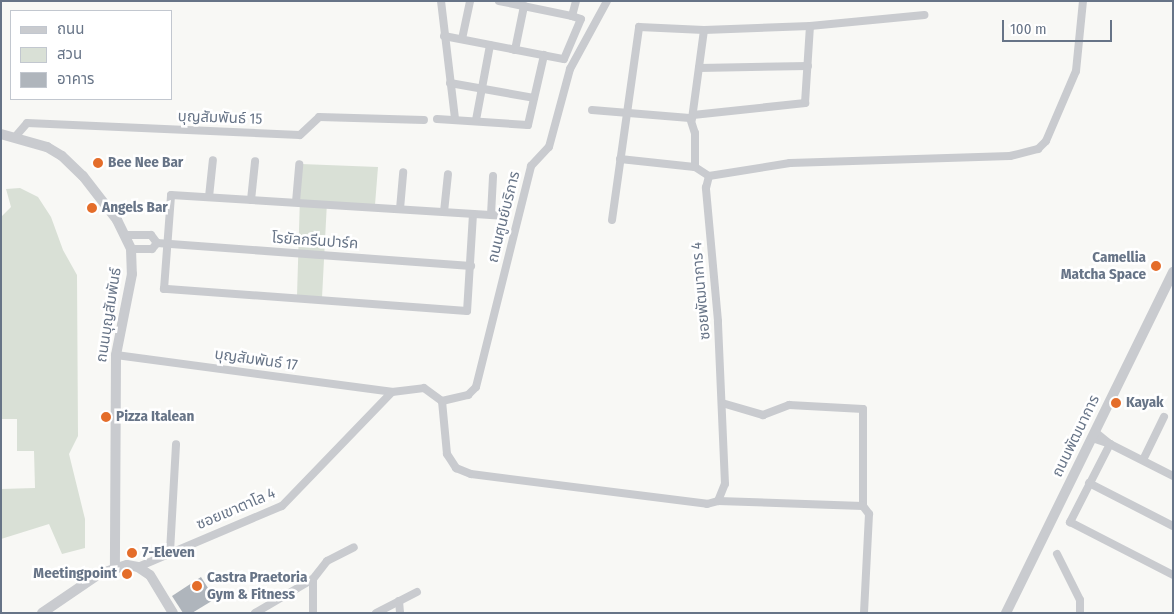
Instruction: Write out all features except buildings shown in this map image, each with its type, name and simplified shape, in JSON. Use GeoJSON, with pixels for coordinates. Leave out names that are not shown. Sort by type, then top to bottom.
{"type":"FeatureCollection","features":[{"type":"Feature","properties":{"kind":"street"},"geometry":{"type":"LineString","coordinates":[[441,1],[455,118]]}},
{"type":"Feature","properties":{"kind":"street"},"geometry":{"type":"LineString","coordinates":[[462,39],[470,1]]}},
{"type":"Feature","properties":{"kind":"street"},"geometry":{"type":"LineString","coordinates":[[444,36],[564,59],[581,19],[522,4],[499,1]]}},
{"type":"Feature","properties":{"kind":"street"},"geometry":{"type":"LineString","coordinates":[[572,16],[576,1]]}},
{"type":"Feature","properties":{"kind":"street","name":"ถนนศูนย์บริการ"},"geometry":{"type":"LineString","coordinates":[[442,401],[468,395],[476,387],[531,166],[550,147],[570,69],[607,1]]}},
{"type":"Feature","properties":{"kind":"street"},"geometry":{"type":"LineString","coordinates":[[620,159],[695,167],[709,176],[790,162],[997,157],[1038,149],[1046,141],[1076,71],[1082,1]]}},
{"type":"Feature","properties":{"kind":"street"},"geometry":{"type":"LineString","coordinates":[[515,50],[522,4]]}},
{"type":"Feature","properties":{"kind":"street"},"geometry":{"type":"LineString","coordinates":[[612,220],[625,112],[639,28],[704,30],[810,26],[924,15]]}},
{"type":"Feature","properties":{"kind":"street"},"geometry":{"type":"LineString","coordinates":[[592,110],[692,117],[802,105],[808,66],[810,26]]}},
{"type":"Feature","properties":{"kind":"street"},"geometry":{"type":"LineString","coordinates":[[695,167],[692,117],[704,30]]}},
{"type":"Feature","properties":{"kind":"street"},"geometry":{"type":"LineString","coordinates":[[476,120],[490,45]]}},
{"type":"Feature","properties":{"kind":"street"},"geometry":{"type":"LineString","coordinates":[[437,119],[455,118],[528,125],[544,55]]}},
{"type":"Feature","properties":{"kind":"street"},"geometry":{"type":"LineString","coordinates":[[699,68],[808,66]]}},
{"type":"Feature","properties":{"kind":"street"},"geometry":{"type":"LineString","coordinates":[[450,83],[534,98]]}},
{"type":"Feature","properties":{"kind":"street","name":"บุญสัมพันธ์ 15"},"geometry":{"type":"LineString","coordinates":[[16,137],[27,123],[300,135],[319,117],[424,120]]}},
{"type":"Feature","properties":{"kind":"street","name":"ถนนบุญสัมพันธ์"},"geometry":{"type":"LineString","coordinates":[[1,134],[16,137],[62,156],[84,176],[126,235],[131,249],[132,274],[116,355],[116,568]]}},
{"type":"Feature","properties":{"kind":"street"},"geometry":{"type":"LineString","coordinates":[[209,197],[212,160]]}},
{"type":"Feature","properties":{"kind":"street"},"geometry":{"type":"LineString","coordinates":[[252,200],[255,161]]}},
{"type":"Feature","properties":{"kind":"street"},"geometry":{"type":"LineString","coordinates":[[296,202],[299,164]]}},
{"type":"Feature","properties":{"kind":"street"},"geometry":{"type":"LineString","coordinates":[[400,209],[403,172]]}},
{"type":"Feature","properties":{"kind":"street"},"geometry":{"type":"LineString","coordinates":[[444,212],[448,174]]}},
{"type":"Feature","properties":{"kind":"street"},"geometry":{"type":"LineString","coordinates":[[491,215],[493,176]]}},
{"type":"Feature","properties":{"kind":"street","name":"ซอยพัฒนาการ 4"},"geometry":{"type":"LineString","coordinates":[[709,176],[706,188],[722,403],[725,484],[718,501]]}},
{"type":"Feature","properties":{"kind":"street"},"geometry":{"type":"LineString","coordinates":[[473,214],[467,311],[164,289],[171,195],[506,216]]}},
{"type":"Feature","properties":{"kind":"street","name":"โรยัลกรีนปาร์ค"},"geometry":{"type":"LineString","coordinates":[[126,235],[151,236],[157,243],[168,244],[471,266]]}},
{"type":"Feature","properties":{"kind":"street","name":"โรยัลกรีนปาร์ค"},"geometry":{"type":"LineString","coordinates":[[131,249],[152,249],[157,243]]}},
{"type":"Feature","properties":{"kind":"street","name":"ถนนพัฒนาการ"},"geometry":{"type":"LineString","coordinates":[[1006,613],[1173,272]]}},
{"type":"Feature","properties":{"kind":"street","name":"บุญสัมพันธ์ 17"},"geometry":{"type":"LineString","coordinates":[[116,355],[392,392]]}},
{"type":"Feature","properties":{"kind":"street"},"geometry":{"type":"LineString","coordinates":[[392,392],[424,388],[442,401],[448,454],[456,468],[471,474],[707,504],[718,501],[864,506]]}},
{"type":"Feature","properties":{"kind":"street","name":"ซอยเขาตาโล 4"},"geometry":{"type":"LineString","coordinates":[[138,566],[282,506],[392,392]]}},
{"type":"Feature","properties":{"kind":"street"},"geometry":{"type":"LineString","coordinates":[[722,403],[763,415],[789,405],[863,410],[864,506],[869,514],[864,613]]}},
{"type":"Feature","properties":{"kind":"street"},"geometry":{"type":"LineString","coordinates":[[1143,460],[1164,417]]}},
{"type":"Feature","properties":{"kind":"street"},"geometry":{"type":"LineString","coordinates":[[1094,435],[1173,476]]}},
{"type":"Feature","properties":{"kind":"street"},"geometry":{"type":"LineString","coordinates":[[170,552],[176,444]]}},
{"type":"Feature","properties":{"kind":"street"},"geometry":{"type":"LineString","coordinates":[[1110,444],[1070,522],[1173,575]]}},
{"type":"Feature","properties":{"kind":"street"},"geometry":{"type":"LineString","coordinates":[[1089,483],[1173,526]]}},
{"type":"Feature","properties":{"kind":"street"},"geometry":{"type":"LineString","coordinates":[[255,613],[313,579],[327,561],[354,547]]}},
{"type":"Feature","properties":{"kind":"street"},"geometry":{"type":"LineString","coordinates":[[1057,554],[1080,600],[1080,613]]}},
{"type":"Feature","properties":{"kind":"street"},"geometry":{"type":"LineString","coordinates":[[42,613],[99,574],[116,568],[138,566],[158,584],[173,613]]}},
{"type":"Feature","properties":{"kind":"street"},"geometry":{"type":"LineString","coordinates":[[313,579],[314,613]]}},
{"type":"Feature","properties":{"kind":"street"},"geometry":{"type":"LineString","coordinates":[[376,613],[416,592]]}},
{"type":"Feature","properties":{"kind":"street"},"geometry":{"type":"LineString","coordinates":[[399,601],[400,613]]}},
{"type":"Feature","properties":{"kind":"green space"},"geometry":{"type":"Polygon","coordinates":[[[301,164],[378,167],[375,205],[327,202],[322,298],[297,296],[301,164]]]}},
{"type":"Feature","properties":{"kind":"green space"},"geometry":{"type":"Polygon","coordinates":[[[20,188],[38,197],[51,217],[63,250],[77,275],[78,436],[69,454],[85,519],[85,548],[62,554],[49,524],[1,539],[1,489],[35,488],[34,451],[17,451],[17,419],[1,419],[1,217],[11,207],[6,189],[20,188]]]}},
{"type":"Feature","properties":{"kind":"place","name":"Bee Nee Bar"},"geometry":{"type":"Point","coordinates":[98,163]}},
{"type":"Feature","properties":{"kind":"place","name":"Angels Bar"},"geometry":{"type":"Point","coordinates":[92,208]}},
{"type":"Feature","properties":{"kind":"place","name":"Camellia Matcha Space"},"geometry":{"type":"Point","coordinates":[1156,266]}},
{"type":"Feature","properties":{"kind":"place","name":"Kayak"},"geometry":{"type":"Point","coordinates":[1116,403]}},
{"type":"Feature","properties":{"kind":"place","name":"Pizza Italean"},"geometry":{"type":"Point","coordinates":[106,417]}},
{"type":"Feature","properties":{"kind":"place","name":"7-Eleven"},"geometry":{"type":"Point","coordinates":[132,553]}},
{"type":"Feature","properties":{"kind":"place","name":"Meetingpoint"},"geometry":{"type":"Point","coordinates":[127,574]}},
{"type":"Feature","properties":{"kind":"place","name":"Castra Praetoria Gym & Fitness"},"geometry":{"type":"Point","coordinates":[197,586]}}]}
